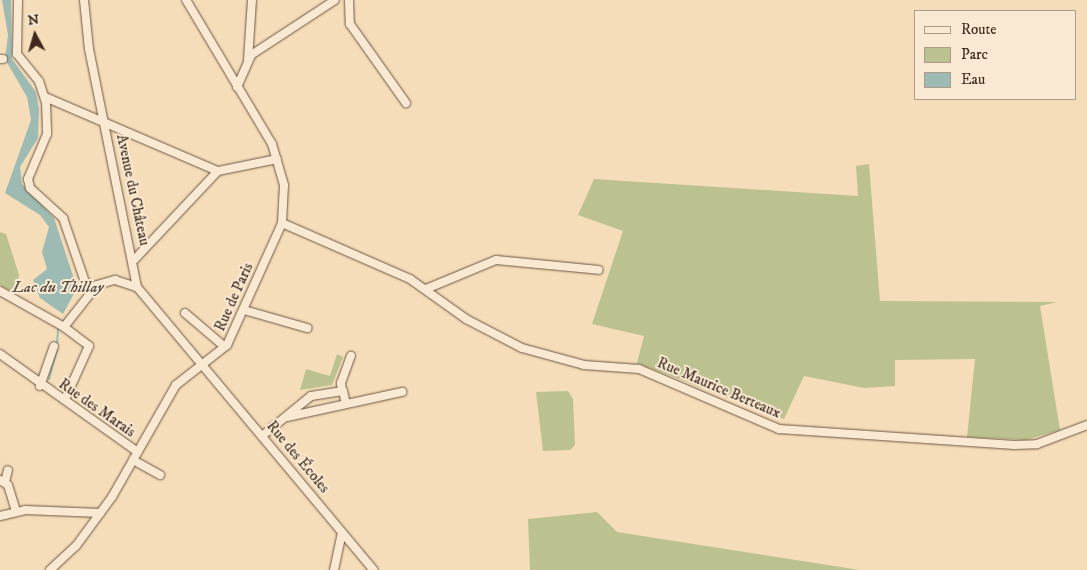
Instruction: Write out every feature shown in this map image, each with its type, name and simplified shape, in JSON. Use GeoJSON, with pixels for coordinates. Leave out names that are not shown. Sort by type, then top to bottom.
{"type":"FeatureCollection","features":[{"type":"Feature","properties":{"kind":"street"},"geometry":{"type":"LineString","coordinates":[[18,0],[18,54],[45,97],[47,134],[28,180],[30,188],[62,218],[85,282],[92,290]]}},
{"type":"Feature","properties":{"kind":"street","name":"Avenue du Château"},"geometry":{"type":"LineString","coordinates":[[84,0],[89,49],[134,260],[137,287]]}},
{"type":"Feature","properties":{"kind":"street","name":"Rue de Paris"},"geometry":{"type":"LineString","coordinates":[[50,570],[76,546],[100,513],[138,452],[176,385],[201,362],[225,348],[244,310],[282,223],[284,185],[277,159],[186,0]]}},
{"type":"Feature","properties":{"kind":"street"},"geometry":{"type":"LineString","coordinates":[[237,87],[248,60],[252,0]]}},
{"type":"Feature","properties":{"kind":"street"},"geometry":{"type":"LineString","coordinates":[[248,60],[335,0]]}},
{"type":"Feature","properties":{"kind":"street"},"geometry":{"type":"LineString","coordinates":[[349,0],[350,24],[406,102]]}},
{"type":"Feature","properties":{"kind":"street"},"geometry":{"type":"LineString","coordinates":[[45,97],[106,125],[218,171],[277,159]]}},
{"type":"Feature","properties":{"kind":"street"},"geometry":{"type":"LineString","coordinates":[[134,260],[218,171]]}},
{"type":"Feature","properties":{"kind":"street","name":"Rue Maurice Berteaux"},"geometry":{"type":"LineString","coordinates":[[282,223],[355,252],[426,289],[466,319],[522,348],[584,365],[639,369],[779,429],[1014,445],[1037,444],[1087,425]]}},
{"type":"Feature","properties":{"kind":"street"},"geometry":{"type":"LineString","coordinates":[[426,289],[496,260],[599,270]]}},
{"type":"Feature","properties":{"kind":"street"},"geometry":{"type":"LineString","coordinates":[[64,327],[92,290],[115,280],[137,287],[201,362]]}},
{"type":"Feature","properties":{"kind":"street"},"geometry":{"type":"LineString","coordinates":[[0,291],[64,327],[89,346],[66,397]]}},
{"type":"Feature","properties":{"kind":"street"},"geometry":{"type":"LineString","coordinates":[[244,310],[307,328]]}},
{"type":"Feature","properties":{"kind":"street"},"geometry":{"type":"LineString","coordinates":[[186,313],[225,348]]}},
{"type":"Feature","properties":{"kind":"street"},"geometry":{"type":"LineString","coordinates":[[40,386],[54,346]]}},
{"type":"Feature","properties":{"kind":"street","name":"Rue des Marais"},"geometry":{"type":"LineString","coordinates":[[0,354],[40,386],[138,452]]}},
{"type":"Feature","properties":{"kind":"street"},"geometry":{"type":"LineString","coordinates":[[346,404],[340,383],[351,356]]}},
{"type":"Feature","properties":{"kind":"street","name":"Rue des Écoles"},"geometry":{"type":"LineString","coordinates":[[201,362],[374,570]]}},
{"type":"Feature","properties":{"kind":"street"},"geometry":{"type":"LineString","coordinates":[[262,436],[311,396],[342,391]]}},
{"type":"Feature","properties":{"kind":"street"},"geometry":{"type":"LineString","coordinates":[[287,416],[402,392]]}},
{"type":"Feature","properties":{"kind":"street"},"geometry":{"type":"LineString","coordinates":[[133,460],[160,475]]}},
{"type":"Feature","properties":{"kind":"street"},"geometry":{"type":"LineString","coordinates":[[8,470],[3,481],[16,512]]}},
{"type":"Feature","properties":{"kind":"street"},"geometry":{"type":"LineString","coordinates":[[0,516],[16,512],[100,513]]}},
{"type":"Feature","properties":{"kind":"street"},"geometry":{"type":"LineString","coordinates":[[334,570],[342,533]]}},
{"type":"Feature","properties":{"kind":"green space"},"geometry":{"type":"Polygon","coordinates":[[[869,164],[880,301],[1057,302],[1040,306],[1060,430],[1026,440],[967,437],[975,359],[895,360],[895,386],[864,388],[804,376],[784,419],[637,363],[644,336],[592,324],[623,231],[578,215],[594,179],[858,196],[856,166],[869,164]]]}},
{"type":"Feature","properties":{"kind":"green space"},"geometry":{"type":"Polygon","coordinates":[[[0,232],[6,234],[19,275],[16,294],[0,285],[0,232]]]}},
{"type":"Feature","properties":{"kind":"green space"},"geometry":{"type":"Polygon","coordinates":[[[337,354],[343,357],[332,385],[300,390],[306,369],[330,376],[337,354]]]}},
{"type":"Feature","properties":{"kind":"green space"},"geometry":{"type":"Polygon","coordinates":[[[568,391],[573,399],[575,445],[570,450],[543,451],[536,392],[568,391]]]}},
{"type":"Feature","properties":{"kind":"green space"},"geometry":{"type":"Polygon","coordinates":[[[597,512],[617,532],[860,570],[530,570],[528,519],[597,512]]]}},
{"type":"Feature","properties":{"kind":"water","name":"Lac du Thillay"},"geometry":{"type":"Polygon","coordinates":[[[2,0],[11,0],[12,59],[36,92],[39,109],[38,138],[20,167],[22,184],[54,218],[77,288],[63,314],[40,298],[33,280],[47,269],[42,252],[49,227],[40,215],[5,193],[31,120],[27,97],[5,59],[8,35],[2,0]]]}},
{"type":"Feature","properties":{"kind":"waterway"},"geometry":{"type":"LineString","coordinates":[[57,344],[58,329]]}},
{"type":"Feature","properties":{"kind":"waterway"},"geometry":{"type":"LineString","coordinates":[[49,379],[57,349]]}}]}
